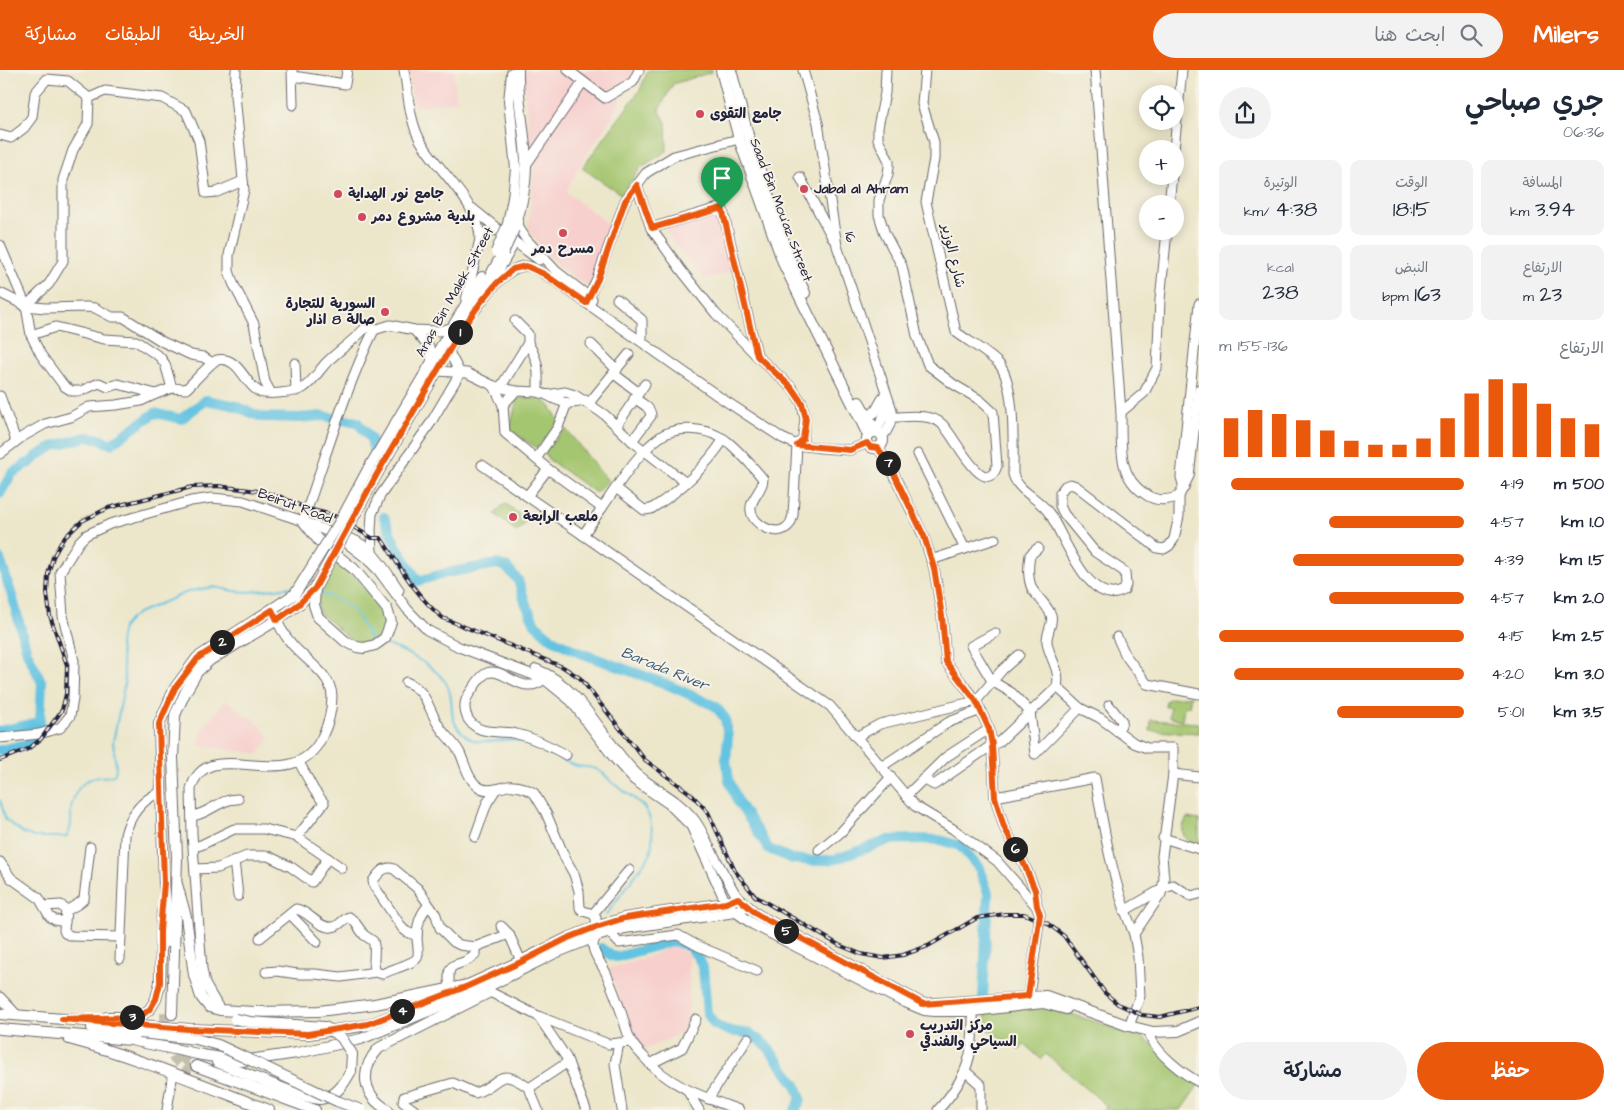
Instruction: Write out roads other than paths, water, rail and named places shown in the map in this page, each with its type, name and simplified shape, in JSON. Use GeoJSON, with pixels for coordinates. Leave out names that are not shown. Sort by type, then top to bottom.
{"type":"FeatureCollection","features":[{"type":"Feature","properties":{"kind":"main road","name":"Anas Bin Malek Street"},"geometry":{"type":"LineString","coordinates":[[511,227],[516,169],[509,101],[512,70]]}},
{"type":"Feature","properties":{"kind":"main road","name":"Anas Bin Malek Street"},"geometry":{"type":"LineString","coordinates":[[426,381],[457,330],[500,252],[511,227],[518,218],[524,190],[526,165],[518,89],[518,70]]}},
{"type":"Feature","properties":{"kind":"main road","name":"Saad Bin Mou'az Street"},"geometry":{"type":"LineString","coordinates":[[721,70],[739,139],[784,265],[873,437]]}},
{"type":"Feature","properties":{"kind":"main road","name":"Saad Bin Mou'az Street"},"geometry":{"type":"LineString","coordinates":[[731,70],[748,135],[790,260],[867,418],[873,437]]}},
{"type":"Feature","properties":{"kind":"main road","name":"Anas Bin Malek Street"},"geometry":{"type":"LineString","coordinates":[[435,367],[449,352],[464,310],[500,252]]}},
{"type":"Feature","properties":{"kind":"main road"},"geometry":{"type":"LineString","coordinates":[[426,381],[315,588],[299,604],[274,615],[198,658],[175,688],[159,724],[164,883],[168,928],[169,1013],[177,884],[173,757],[175,715],[197,672],[210,660],[274,615],[295,594],[341,520],[368,471],[426,381]]}},
{"type":"Feature","properties":{"kind":"main road"},"geometry":{"type":"LineString","coordinates":[[867,418],[887,400]]}},
{"type":"Feature","properties":{"kind":"main road"},"geometry":{"type":"LineString","coordinates":[[873,437],[870,447],[878,448]]}},
{"type":"Feature","properties":{"kind":"main road"},"geometry":{"type":"LineString","coordinates":[[303,521],[319,541],[354,569],[387,609],[391,622],[388,633],[381,642],[369,647],[352,645],[322,622],[315,611],[315,588]]}},
{"type":"Feature","properties":{"kind":"main road"},"geometry":{"type":"LineString","coordinates":[[62,1019],[140,1017],[150,1009],[156,999],[160,983],[160,931],[164,883]]}},
{"type":"Feature","properties":{"kind":"main road"},"geometry":{"type":"LineString","coordinates":[[177,884],[186,917],[197,988],[209,1007],[220,1010],[254,1012],[318,1011],[375,1004],[468,986],[488,985]]}},
{"type":"Feature","properties":{"kind":"main road"},"geometry":{"type":"LineString","coordinates":[[0,1029],[131,1040],[202,1055],[242,1061],[297,1053],[361,1039],[488,985],[625,918],[726,903],[738,898],[758,915],[923,1004],[1028,1000],[1065,1008],[1150,1037],[1177,1037],[1199,1027]]}},
{"type":"Feature","properties":{"kind":"main road"},"geometry":{"type":"LineString","coordinates":[[726,903],[735,912],[753,924],[916,1006],[929,1010],[973,1011],[1046,996],[1129,1026],[1154,1032],[1171,1032],[1199,1022]]}},
{"type":"Feature","properties":{"kind":"main road"},"geometry":{"type":"LineString","coordinates":[[388,1110],[374,1098],[368,1089],[365,1078],[366,1066],[370,1057],[379,1048],[488,985],[521,962],[568,938],[596,931],[609,932],[735,912],[746,906]]}},
{"type":"Feature","properties":{"kind":"main road"},"geometry":{"type":"LineString","coordinates":[[0,1014],[188,1029],[308,1034],[368,1024],[468,986]]}},
{"type":"Feature","properties":{"kind":"main road"},"geometry":{"type":"LineString","coordinates":[[202,1055],[301,1095],[319,1100],[334,1094],[344,1084],[351,1071],[352,1054],[341,1037],[325,1027],[250,1022],[227,1017],[220,1010]]}},
{"type":"Feature","properties":{"kind":"main road"},"geometry":{"type":"LineString","coordinates":[[62,1019],[95,1029],[196,1039],[218,1045],[337,1101],[361,1110]]}},
{"type":"Feature","properties":{"kind":"main road"},"geometry":{"type":"LineString","coordinates":[[42,1032],[96,1046],[269,1110]]}},
{"type":"Feature","properties":{"kind":"main road"},"geometry":{"type":"LineString","coordinates":[[294,1110],[194,1069],[314,1110]]}},
{"type":"Feature","properties":{"kind":"street"},"geometry":{"type":"LineString","coordinates":[[236,70],[235,95],[243,196],[229,255],[229,271],[233,283],[254,324],[265,382],[271,393]]}},
{"type":"Feature","properties":{"kind":"street"},"geometry":{"type":"LineString","coordinates":[[293,106],[292,73],[345,84],[347,70]]}},
{"type":"Feature","properties":{"kind":"street"},"geometry":{"type":"LineString","coordinates":[[404,70],[413,118],[419,138],[467,204],[478,223],[480,238],[464,310]]}},
{"type":"Feature","properties":{"kind":"street"},"geometry":{"type":"LineString","coordinates":[[568,70],[605,98],[633,82],[639,70]]}},
{"type":"Feature","properties":{"kind":"street","name":"16"},"geometry":{"type":"LineString","coordinates":[[803,70],[818,123],[837,246],[887,400],[892,410],[892,417]]}},
{"type":"Feature","properties":{"kind":"street"},"geometry":{"type":"LineString","coordinates":[[303,521],[340,410],[359,361],[374,330],[390,325],[414,330],[457,330],[497,283],[513,269],[526,266],[544,274],[588,300],[718,396],[782,438],[797,445],[850,450],[889,428],[892,417],[924,417],[942,424],[976,472],[985,477],[991,476],[997,466],[993,412],[980,400],[953,384],[928,365],[917,336],[902,266],[885,234],[879,215],[879,200],[889,166],[889,161],[878,139],[878,127],[885,93],[886,70]]}},
{"type":"Feature","properties":{"kind":"street","name":"شارع الوزير"},"geometry":{"type":"LineString","coordinates":[[925,70],[922,104],[934,142],[934,158],[926,202],[956,332],[998,362],[1003,370],[1012,404],[1013,474],[1015,482],[1048,511],[1089,582],[1106,593],[1118,594],[1124,590],[1126,585],[1124,572],[1095,552],[1060,506],[1060,492],[1065,486],[1070,484],[1076,486],[1157,548],[1164,549],[1174,539],[1181,493]]}},
{"type":"Feature","properties":{"kind":"street"},"geometry":{"type":"LineString","coordinates":[[1094,70],[1121,412],[1123,460],[1126,475],[1134,487],[1148,497],[1158,500],[1170,500],[1181,493],[1189,476],[1199,388]]}},
{"type":"Feature","properties":{"kind":"street"},"geometry":{"type":"LineString","coordinates":[[1175,140],[1182,70]]}},
{"type":"Feature","properties":{"kind":"street"},"geometry":{"type":"LineString","coordinates":[[0,135],[11,138],[24,128],[32,117],[35,93],[46,79],[68,81],[89,98]]}},
{"type":"Feature","properties":{"kind":"street"},"geometry":{"type":"LineString","coordinates":[[526,165],[583,82]]}},
{"type":"Feature","properties":{"kind":"street"},"geometry":{"type":"LineString","coordinates":[[89,98],[105,91],[162,98],[186,111],[199,141],[206,194],[243,181]]}},
{"type":"Feature","properties":{"kind":"street"},"geometry":{"type":"LineString","coordinates":[[26,306],[49,284],[63,261],[63,180],[73,150],[88,124],[89,98]]}},
{"type":"Feature","properties":{"kind":"street"},"geometry":{"type":"LineString","coordinates":[[588,300],[598,279],[625,201],[646,173],[674,156],[739,139]]}},
{"type":"Feature","properties":{"kind":"street"},"geometry":{"type":"LineString","coordinates":[[800,177],[837,246]]}},
{"type":"Feature","properties":{"kind":"street"},"geometry":{"type":"LineString","coordinates":[[583,535],[645,451],[661,437],[672,431],[695,430],[707,432],[724,439],[762,479],[763,483],[752,502],[751,510],[753,517],[760,525],[769,530],[781,530],[788,526],[793,515],[797,445],[803,439],[806,419],[802,403],[791,387],[757,356],[716,314],[652,228],[637,185]]}},
{"type":"Feature","properties":{"kind":"street"},"geometry":{"type":"LineString","coordinates":[[467,204],[499,230],[556,271]]}},
{"type":"Feature","properties":{"kind":"street"},"geometry":{"type":"LineString","coordinates":[[652,228],[722,208],[757,356]]}},
{"type":"Feature","properties":{"kind":"street"},"geometry":{"type":"LineString","coordinates":[[518,218],[521,234],[556,271],[588,300]]}},
{"type":"Feature","properties":{"kind":"street"},"geometry":{"type":"LineString","coordinates":[[480,238],[488,232],[499,230]]}},
{"type":"Feature","properties":{"kind":"street"},"geometry":{"type":"LineString","coordinates":[[1121,412],[1144,393],[1157,368],[1160,300],[1166,240]]}},
{"type":"Feature","properties":{"kind":"street"},"geometry":{"type":"LineString","coordinates":[[481,302],[515,242]]}},
{"type":"Feature","properties":{"kind":"street"},"geometry":{"type":"LineString","coordinates":[[0,245],[26,306],[31,335],[42,355],[64,386],[72,391],[81,391],[99,383],[108,387],[118,384],[156,394]]}},
{"type":"Feature","properties":{"kind":"street"},"geometry":{"type":"LineString","coordinates":[[0,293],[26,306],[96,308],[112,316],[123,317],[163,342],[203,357],[211,362]]}},
{"type":"Feature","properties":{"kind":"street"},"geometry":{"type":"LineString","coordinates":[[617,299],[642,320],[642,341]]}},
{"type":"Feature","properties":{"kind":"street"},"geometry":{"type":"LineString","coordinates":[[1181,493],[1181,477],[1199,304]]}},
{"type":"Feature","properties":{"kind":"street"},"geometry":{"type":"LineString","coordinates":[[516,320],[528,334],[528,343],[537,359],[539,373],[538,392]]}},
{"type":"Feature","properties":{"kind":"street"},"geometry":{"type":"LineString","coordinates":[[0,454],[4,445],[16,441],[45,424],[75,415],[89,407],[116,406],[141,401],[172,388],[186,389],[199,378],[211,362],[221,360],[235,365],[259,392],[296,391],[307,385],[327,362],[367,326],[374,330]]}},
{"type":"Feature","properties":{"kind":"street"},"geometry":{"type":"LineString","coordinates":[[31,335],[56,327],[104,339],[136,341],[160,357],[165,364],[172,388]]}},
{"type":"Feature","properties":{"kind":"street"},"geometry":{"type":"LineString","coordinates":[[414,330],[430,347],[435,367],[473,375],[497,387],[516,391],[538,392],[573,404],[587,402],[629,354]]}},
{"type":"Feature","properties":{"kind":"street"},"geometry":{"type":"LineString","coordinates":[[497,387],[528,343]]}},
{"type":"Feature","properties":{"kind":"street"},"geometry":{"type":"LineString","coordinates":[[590,344],[650,409],[651,416],[632,440]]}},
{"type":"Feature","properties":{"kind":"street"},"geometry":{"type":"LineString","coordinates":[[449,352],[460,373]]}},
{"type":"Feature","properties":{"kind":"street"},"geometry":{"type":"LineString","coordinates":[[295,363],[296,391]]}},
{"type":"Feature","properties":{"kind":"street"},"geometry":{"type":"LineString","coordinates":[[372,552],[372,514],[380,496],[430,424],[460,373]]}},
{"type":"Feature","properties":{"kind":"street"},"geometry":{"type":"LineString","coordinates":[[617,425],[645,384]]}},
{"type":"Feature","properties":{"kind":"street"},"geometry":{"type":"LineString","coordinates":[[497,387],[503,406],[505,433],[548,469],[602,508]]}},
{"type":"Feature","properties":{"kind":"street"},"geometry":{"type":"LineString","coordinates":[[503,406],[516,391]]}},
{"type":"Feature","properties":{"kind":"street"},"geometry":{"type":"LineString","coordinates":[[547,395],[564,392],[575,395],[587,402],[686,483]]}},
{"type":"Feature","properties":{"kind":"street"},"geometry":{"type":"LineString","coordinates":[[0,396],[16,441]]}},
{"type":"Feature","properties":{"kind":"street"},"geometry":{"type":"LineString","coordinates":[[873,437],[887,400]]}},
{"type":"Feature","properties":{"kind":"street"},"geometry":{"type":"LineString","coordinates":[[536,459],[558,427],[568,403]]}},
{"type":"Feature","properties":{"kind":"street"},"geometry":{"type":"LineString","coordinates":[[616,488],[644,510],[651,509],[686,483],[711,458],[724,439]]}},
{"type":"Feature","properties":{"kind":"street"},"geometry":{"type":"LineString","coordinates":[[878,448],[890,466],[924,536],[931,560],[942,616],[946,662],[976,701],[989,729],[992,745],[995,797],[1004,827],[1024,864],[1035,890],[1040,914],[1028,1000]]}},
{"type":"Feature","properties":{"kind":"street"},"geometry":{"type":"LineString","coordinates":[[918,454],[965,549]]}},
{"type":"Feature","properties":{"kind":"street"},"geometry":{"type":"LineString","coordinates":[[482,465],[830,706],[915,806],[952,829],[997,861],[1037,906]]}},
{"type":"Feature","properties":{"kind":"street"},"geometry":{"type":"LineString","coordinates":[[527,496],[548,469]]}},
{"type":"Feature","properties":{"kind":"street","name":"Beirut Road"},"geometry":{"type":"LineString","coordinates":[[0,738],[39,734],[60,728],[70,716],[74,699],[74,661],[63,616],[60,572],[79,542],[86,535],[98,528],[191,500],[212,498],[243,501],[303,521],[336,535],[366,558],[378,570],[407,609],[427,630],[459,647],[544,678],[571,701],[614,758],[634,780],[669,804],[691,826],[726,903]]}},
{"type":"Feature","properties":{"kind":"street"},"geometry":{"type":"LineString","coordinates":[[336,535],[349,537],[372,552],[429,626],[452,638],[549,674],[575,696],[595,720],[618,753],[638,774],[675,799],[694,819],[738,898]]}},
{"type":"Feature","properties":{"kind":"street"},"geometry":{"type":"LineString","coordinates":[[931,560],[994,539]]}},
{"type":"Feature","properties":{"kind":"street"},"geometry":{"type":"LineString","coordinates":[[923,779],[934,785],[992,745],[1000,742],[1058,686],[1059,677],[1047,640],[1052,618],[1048,609],[1031,586],[1030,555],[1038,548]]}},
{"type":"Feature","properties":{"kind":"street"},"geometry":{"type":"LineString","coordinates":[[220,1010],[205,984],[202,969],[191,789],[195,778],[204,769],[217,764],[274,766],[300,762],[316,747],[324,732],[332,707],[332,692],[328,682],[318,669],[292,644],[274,615]]}},
{"type":"Feature","properties":{"kind":"street"},"geometry":{"type":"LineString","coordinates":[[995,633],[971,646],[992,681],[1012,693],[1030,712],[1035,754],[1080,708]]}},
{"type":"Feature","properties":{"kind":"street"},"geometry":{"type":"LineString","coordinates":[[1117,637],[1126,656],[1147,684],[1199,694]]}},
{"type":"Feature","properties":{"kind":"street"},"geometry":{"type":"LineString","coordinates":[[856,738],[880,724],[976,701],[1002,670],[1019,655]]}},
{"type":"Feature","properties":{"kind":"street"},"geometry":{"type":"LineString","coordinates":[[544,678],[534,684],[527,685],[495,673],[488,673],[481,677],[467,697],[465,703],[466,714],[473,724],[483,731],[523,736],[536,740],[566,755]]}},
{"type":"Feature","properties":{"kind":"street"},"geometry":{"type":"LineString","coordinates":[[406,682],[415,686],[425,696],[439,727],[459,751],[474,782],[482,789],[510,786],[534,792],[546,813],[574,874],[579,891],[580,908],[593,914],[596,918],[594,952],[604,968],[631,1042],[650,1064],[672,1082],[708,1099],[739,1110]]}},
{"type":"Feature","properties":{"kind":"street"},"geometry":{"type":"LineString","coordinates":[[1058,686],[1080,708],[1100,718],[1134,743],[1147,748],[1173,748],[1173,774],[1163,838],[1164,879],[1161,894],[1134,934]]}},
{"type":"Feature","properties":{"kind":"street"},"geometry":{"type":"LineString","coordinates":[[1110,706],[1122,721],[1117,731]]}},
{"type":"Feature","properties":{"kind":"street"},"geometry":{"type":"LineString","coordinates":[[881,767],[949,722],[981,710]]}},
{"type":"Feature","properties":{"kind":"street"},"geometry":{"type":"LineString","coordinates":[[906,796],[946,756],[989,729]]}},
{"type":"Feature","properties":{"kind":"street"},"geometry":{"type":"LineString","coordinates":[[297,836],[324,803],[314,790],[300,762]]}},
{"type":"Feature","properties":{"kind":"street"},"geometry":{"type":"LineString","coordinates":[[1173,774],[1199,777]]}},
{"type":"Feature","properties":{"kind":"street"},"geometry":{"type":"LineString","coordinates":[[819,850],[841,832],[890,778]]}},
{"type":"Feature","properties":{"kind":"street"},"geometry":{"type":"LineString","coordinates":[[995,797],[1095,778],[1108,851],[1124,911],[1134,934],[1138,957],[1140,996],[1129,1026]]}},
{"type":"Feature","properties":{"kind":"street"},"geometry":{"type":"LineString","coordinates":[[475,837],[487,803],[496,789]]}},
{"type":"Feature","properties":{"kind":"street"},"geometry":{"type":"LineString","coordinates":[[120,959],[126,828],[141,805],[148,798],[160,792]]}},
{"type":"Feature","properties":{"kind":"street"},"geometry":{"type":"LineString","coordinates":[[192,816],[199,815],[229,799],[238,799]]}},
{"type":"Feature","properties":{"kind":"street"},"geometry":{"type":"LineString","coordinates":[[194,847],[241,828],[264,829],[297,836],[342,868]]}},
{"type":"Feature","properties":{"kind":"street"},"geometry":{"type":"LineString","coordinates":[[1163,838],[1199,849]]}},
{"type":"Feature","properties":{"kind":"street"},"geometry":{"type":"LineString","coordinates":[[90,847],[84,899],[66,912],[64,922],[65,933],[71,936],[121,937]]}},
{"type":"Feature","properties":{"kind":"street"},"geometry":{"type":"LineString","coordinates":[[195,869],[218,868],[247,856],[268,856],[291,867],[312,882],[328,858]]}},
{"type":"Feature","properties":{"kind":"street"},"geometry":{"type":"LineString","coordinates":[[234,860],[238,896]]}},
{"type":"Feature","properties":{"kind":"street"},"geometry":{"type":"LineString","coordinates":[[0,862],[11,878],[34,893],[45,906],[50,917],[64,922]]}},
{"type":"Feature","properties":{"kind":"street"},"geometry":{"type":"LineString","coordinates":[[417,936],[403,929],[374,886],[373,881],[383,870],[394,869],[418,889],[436,915],[440,928],[448,938],[460,945],[475,947],[509,934]]}},
{"type":"Feature","properties":{"kind":"street"},"geometry":{"type":"LineString","coordinates":[[593,914],[629,870]]}},
{"type":"Feature","properties":{"kind":"street"},"geometry":{"type":"LineString","coordinates":[[1124,911],[1162,889],[1173,885],[1191,896],[1199,894]]}},
{"type":"Feature","properties":{"kind":"street"},"geometry":{"type":"LineString","coordinates":[[45,906],[60,905],[66,912]]}},
{"type":"Feature","properties":{"kind":"street"},"geometry":{"type":"LineString","coordinates":[[266,972],[277,971],[341,976],[376,972],[382,974],[417,958],[417,936],[422,914],[428,906]]}},
{"type":"Feature","properties":{"kind":"street"},"geometry":{"type":"LineString","coordinates":[[260,938],[293,910],[300,910],[326,927],[337,926],[347,918],[352,918],[361,932],[371,939],[374,944],[372,960],[376,972]]}},
{"type":"Feature","properties":{"kind":"street"},"geometry":{"type":"LineString","coordinates":[[290,914],[317,942]]}},
{"type":"Feature","properties":{"kind":"street"},"geometry":{"type":"LineString","coordinates":[[501,926],[509,934],[521,962]]}},
{"type":"Feature","properties":{"kind":"street"},"geometry":{"type":"LineString","coordinates":[[609,932],[619,943],[678,935],[698,946],[757,971]]}},
{"type":"Feature","properties":{"kind":"street"},"geometry":{"type":"LineString","coordinates":[[450,989],[449,969],[455,964],[472,958],[475,955],[475,947]]}},
{"type":"Feature","properties":{"kind":"street"},"geometry":{"type":"LineString","coordinates":[[488,985],[538,1016],[608,1044],[631,1042]]}},
{"type":"Feature","properties":{"kind":"street"},"geometry":{"type":"LineString","coordinates":[[0,996],[17,1015]]}},
{"type":"Feature","properties":{"kind":"street"},"geometry":{"type":"LineString","coordinates":[[938,1110],[951,1096],[965,1072],[972,1047],[973,1011]]}},
{"type":"Feature","properties":{"kind":"street"},"geometry":{"type":"LineString","coordinates":[[538,1016],[568,1062],[586,1110]]}},
{"type":"Feature","properties":{"kind":"street"},"geometry":{"type":"LineString","coordinates":[[650,1064],[682,1048],[696,1019]]}},
{"type":"Feature","properties":{"kind":"street"},"geometry":{"type":"LineString","coordinates":[[1150,1037],[1155,1045],[1182,1072],[1199,1082]]}},
{"type":"Feature","properties":{"kind":"street"},"geometry":{"type":"LineString","coordinates":[[708,1099],[748,1038]]}},
{"type":"Feature","properties":{"kind":"street"},"geometry":{"type":"LineString","coordinates":[[620,1043],[615,1064],[622,1110]]}},
{"type":"Feature","properties":{"kind":"street"},"geometry":{"type":"LineString","coordinates":[[528,1088],[568,1062]]}},
{"type":"Feature","properties":{"kind":"street"},"geometry":{"type":"LineString","coordinates":[[965,1072],[981,1085],[981,1110]]}},
{"type":"Feature","properties":{"kind":"street"},"geometry":{"type":"LineString","coordinates":[[167,1110],[173,1073]]}},
{"type":"Feature","properties":{"kind":"street"},"geometry":{"type":"LineString","coordinates":[[414,1110],[403,1102],[404,1097],[453,1084],[475,1093],[481,1091],[498,1078],[514,1077],[528,1088],[538,1110]]}},
{"type":"Feature","properties":{"kind":"street"},"geometry":{"type":"LineString","coordinates":[[687,1090],[699,1110]]}},
{"type":"Feature","properties":{"kind":"waterway","name":"Barada River"},"geometry":{"type":"LineString","coordinates":[[0,494],[12,473],[54,446],[86,437],[96,438],[111,444],[155,413],[181,419],[206,400],[232,405],[262,417],[299,418],[322,416],[357,422],[371,439],[374,452]]}},
{"type":"Feature","properties":{"kind":"waterway","name":"Barada River"},"geometry":{"type":"LineString","coordinates":[[384,517],[395,544],[418,581],[446,573],[497,564],[506,567],[518,580],[535,624],[552,639],[578,652],[666,684],[715,706],[725,718],[728,737],[726,760],[729,780],[738,802],[769,849],[792,859],[815,861],[836,859],[889,840],[940,840],[960,846],[979,868],[988,893],[983,997]]}},
{"type":"Feature","properties":{"kind":"waterway","name":"Barada River"},"geometry":{"type":"LineString","coordinates":[[0,559],[27,652],[42,683],[40,722],[0,731]]}},
{"type":"Feature","properties":{"kind":"waterway"},"geometry":{"type":"LineString","coordinates":[[0,800],[6,820],[23,833],[34,837],[66,837],[71,826],[73,801],[79,788],[90,779],[108,777],[115,774],[113,742],[125,682],[120,645],[123,627],[131,618],[138,613],[190,591],[214,587],[249,592],[292,587]]}},
{"type":"Feature","properties":{"kind":"waterway"},"geometry":{"type":"LineString","coordinates":[[319,593],[330,596],[354,610],[372,642]]}},
{"type":"Feature","properties":{"kind":"waterway"},"geometry":{"type":"LineString","coordinates":[[384,644],[419,660],[443,679],[450,692],[455,724],[466,736],[483,742],[508,740],[522,742],[574,765],[596,769],[644,807],[652,830],[650,855],[606,915]]}},
{"type":"Feature","properties":{"kind":"waterway"},"geometry":{"type":"LineString","coordinates":[[0,750],[28,744],[36,729]]}},
{"type":"Feature","properties":{"kind":"waterway"},"geometry":{"type":"LineString","coordinates":[[601,948],[612,956],[617,957],[673,941],[688,946],[698,957],[703,967],[707,1013],[715,1025],[729,1031],[751,1034],[766,1045],[796,1085],[801,1099],[795,1110]]}},
{"type":"Feature","properties":{"kind":"tunnel"},"geometry":{"type":"LineString","coordinates":[[165,1013],[167,1048],[175,1060],[193,1071]]}},
{"type":"Feature","properties":{"kind":"tunnel"},"geometry":{"type":"LineString","coordinates":[[172,1028],[173,1042],[177,1051],[184,1059],[195,1066]]}},
{"type":"Feature","properties":{"kind":"railway"},"geometry":{"type":"LineString","coordinates":[[0,760],[28,749],[41,739],[62,710],[66,694],[67,665],[50,616],[47,593],[48,574],[53,557],[63,539],[82,521],[108,508],[192,487],[218,486],[258,491],[281,497],[308,509],[333,515],[372,538],[381,538],[417,591],[433,610],[443,618],[563,667],[580,678],[645,760],[691,794],[708,812],[735,871],[755,896],[839,945],[861,954],[883,958],[903,955],[928,946],[977,918],[1005,914],[1024,914],[1047,923],[1064,936],[1105,993],[1118,1004],[1142,1015],[1160,1017],[1199,1007]]}},
{"type":"Feature","properties":{"kind":"place","name":"جامع التقوى"},"geometry":{"type":"Point","coordinates":[700,114]}},
{"type":"Feature","properties":{"kind":"place","name":"Jabal al Ahram"},"geometry":{"type":"Point","coordinates":[804,189]}},
{"type":"Feature","properties":{"kind":"place","name":"جامع نور الهداية"},"geometry":{"type":"Point","coordinates":[338,194]}},
{"type":"Feature","properties":{"kind":"place","name":"بلدية مشروع دمر"},"geometry":{"type":"Point","coordinates":[362,217]}},
{"type":"Feature","properties":{"kind":"place","name":"مسرح دمر"},"geometry":{"type":"Point","coordinates":[563,233]}},
{"type":"Feature","properties":{"kind":"place","name":"السورية للتجارة صالة 8 اذار"},"geometry":{"type":"Point","coordinates":[385,312]}},
{"type":"Feature","properties":{"kind":"place","name":"ملعب الرابعة"},"geometry":{"type":"Point","coordinates":[513,517]}},
{"type":"Feature","properties":{"kind":"place","name":"مركز التدريب السياحي والفندقي"},"geometry":{"type":"Point","coordinates":[910,1034]}}]}
